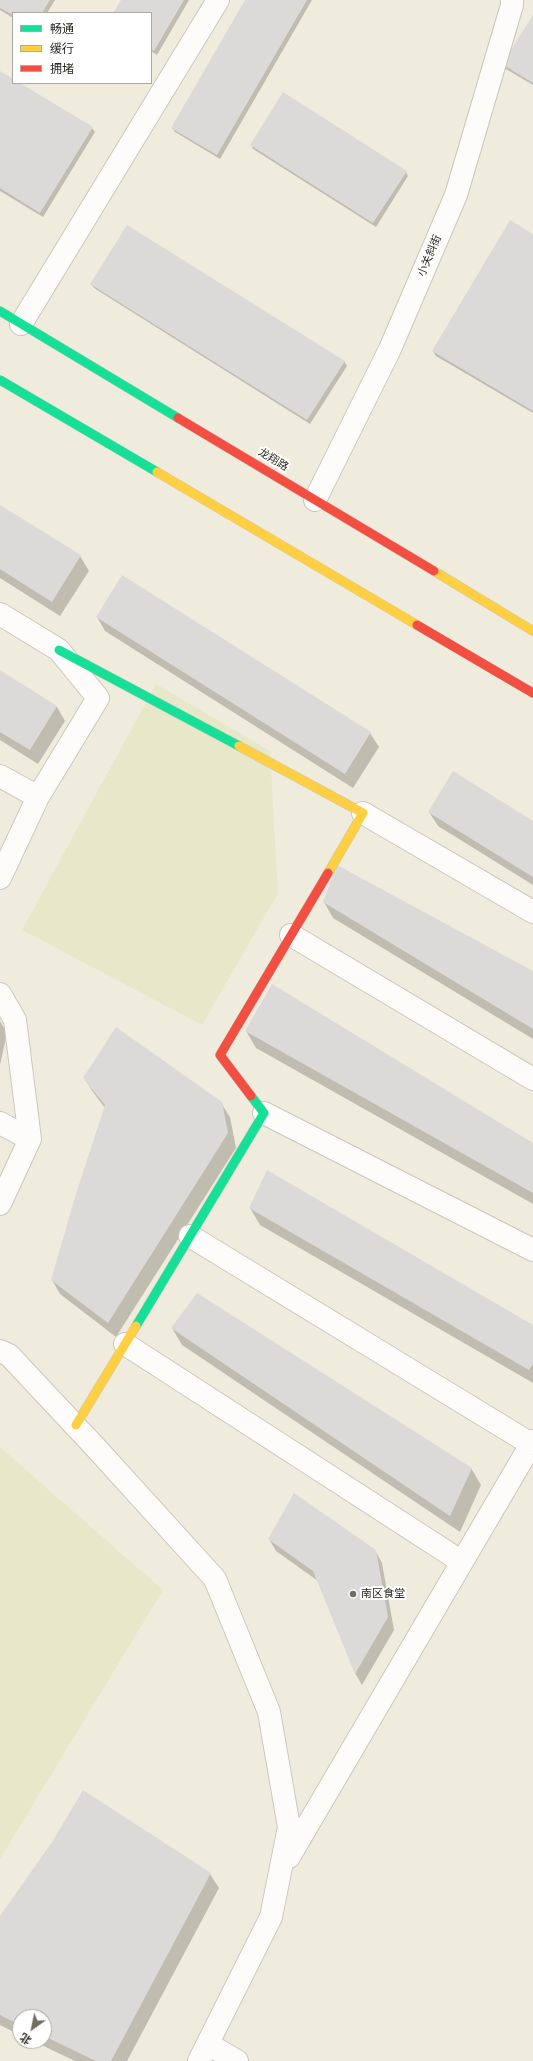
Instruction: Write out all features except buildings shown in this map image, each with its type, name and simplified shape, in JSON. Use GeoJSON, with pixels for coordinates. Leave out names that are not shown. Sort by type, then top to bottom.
{"type":"FeatureCollection","features":[{"type":"Feature","properties":{"kind":"street"},"geometry":{"type":"LineString","coordinates":[[21,324],[218,0]]}},
{"type":"Feature","properties":{"kind":"street","name":"小关斜街"},"geometry":{"type":"LineString","coordinates":[[315,500],[390,349],[456,195],[512,5],[512,0]]}},
{"type":"Feature","properties":{"kind":"street","name":"龙翔路"},"geometry":{"type":"LineString","coordinates":[[0,311],[533,631]]}},
{"type":"Feature","properties":{"kind":"street"},"geometry":{"type":"LineString","coordinates":[[0,380],[533,693]]}},
{"type":"Feature","properties":{"kind":"street"},"geometry":{"type":"LineString","coordinates":[[0,614],[59,650],[363,813],[533,912]]}},
{"type":"Feature","properties":{"kind":"street"},"geometry":{"type":"LineString","coordinates":[[0,878],[38,797],[98,698],[59,650]]}},
{"type":"Feature","properties":{"kind":"street"},"geometry":{"type":"LineString","coordinates":[[0,776],[38,797]]}},
{"type":"Feature","properties":{"kind":"street"},"geometry":{"type":"LineString","coordinates":[[363,813],[220,1055],[264,1113],[533,1250]]}},
{"type":"Feature","properties":{"kind":"street"},"geometry":{"type":"LineString","coordinates":[[291,935],[533,1079]]}},
{"type":"Feature","properties":{"kind":"street"},"geometry":{"type":"LineString","coordinates":[[0,994],[16,1020],[30,1139],[0,1204]]}},
{"type":"Feature","properties":{"kind":"street"},"geometry":{"type":"LineString","coordinates":[[76,1425],[264,1113]]}},
{"type":"Feature","properties":{"kind":"street"},"geometry":{"type":"LineString","coordinates":[[0,1122],[30,1139]]}},
{"type":"Feature","properties":{"kind":"street"},"geometry":{"type":"LineString","coordinates":[[190,1236],[532,1442],[280,1872]]}},
{"type":"Feature","properties":{"kind":"street"},"geometry":{"type":"LineString","coordinates":[[125,1344],[462,1562]]}},
{"type":"Feature","properties":{"kind":"street"},"geometry":{"type":"LineString","coordinates":[[0,1351],[9,1355],[76,1425],[215,1579],[268,1712],[289,1827],[271,1917],[204,2052],[237,2061]]}},
{"type":"Feature","properties":{"kind":"green space"},"geometry":{"type":"Polygon","coordinates":[[[156,684],[270,751],[278,893],[202,1025],[22,930],[156,684]]]}},
{"type":"Feature","properties":{"kind":"green space"},"geometry":{"type":"Polygon","coordinates":[[[0,1447],[163,1590],[0,1859],[0,1447]]]}},
{"type":"Feature","properties":{"kind":"traffic: fast"},"geometry":{"type":"LineString","coordinates":[[0,311],[178,418]]}},
{"type":"Feature","properties":{"kind":"traffic: fast"},"geometry":{"type":"LineString","coordinates":[[0,380],[157,472]]}},
{"type":"Feature","properties":{"kind":"traffic: fast"},"geometry":{"type":"LineString","coordinates":[[59,650],[239,746]]}},
{"type":"Feature","properties":{"kind":"traffic: fast"},"geometry":{"type":"LineString","coordinates":[[136,1326],[264,1113],[251,1096]]}},
{"type":"Feature","properties":{"kind":"traffic: slow"},"geometry":{"type":"LineString","coordinates":[[157,472],[417,625]]}},
{"type":"Feature","properties":{"kind":"traffic: slow"},"geometry":{"type":"LineString","coordinates":[[434,571],[533,631]]}},
{"type":"Feature","properties":{"kind":"traffic: slow"},"geometry":{"type":"LineString","coordinates":[[239,746],[363,813],[328,873]]}},
{"type":"Feature","properties":{"kind":"traffic: slow"},"geometry":{"type":"LineString","coordinates":[[76,1425],[136,1326]]}},
{"type":"Feature","properties":{"kind":"traffic: jam"},"geometry":{"type":"LineString","coordinates":[[178,418],[434,571]]}},
{"type":"Feature","properties":{"kind":"traffic: jam"},"geometry":{"type":"LineString","coordinates":[[417,625],[533,693]]}},
{"type":"Feature","properties":{"kind":"traffic: jam"},"geometry":{"type":"LineString","coordinates":[[251,1096],[220,1055],[328,873]]}},
{"type":"Feature","properties":{"kind":"place","name":"南区食堂"},"geometry":{"type":"Point","coordinates":[353,1594]}}]}
